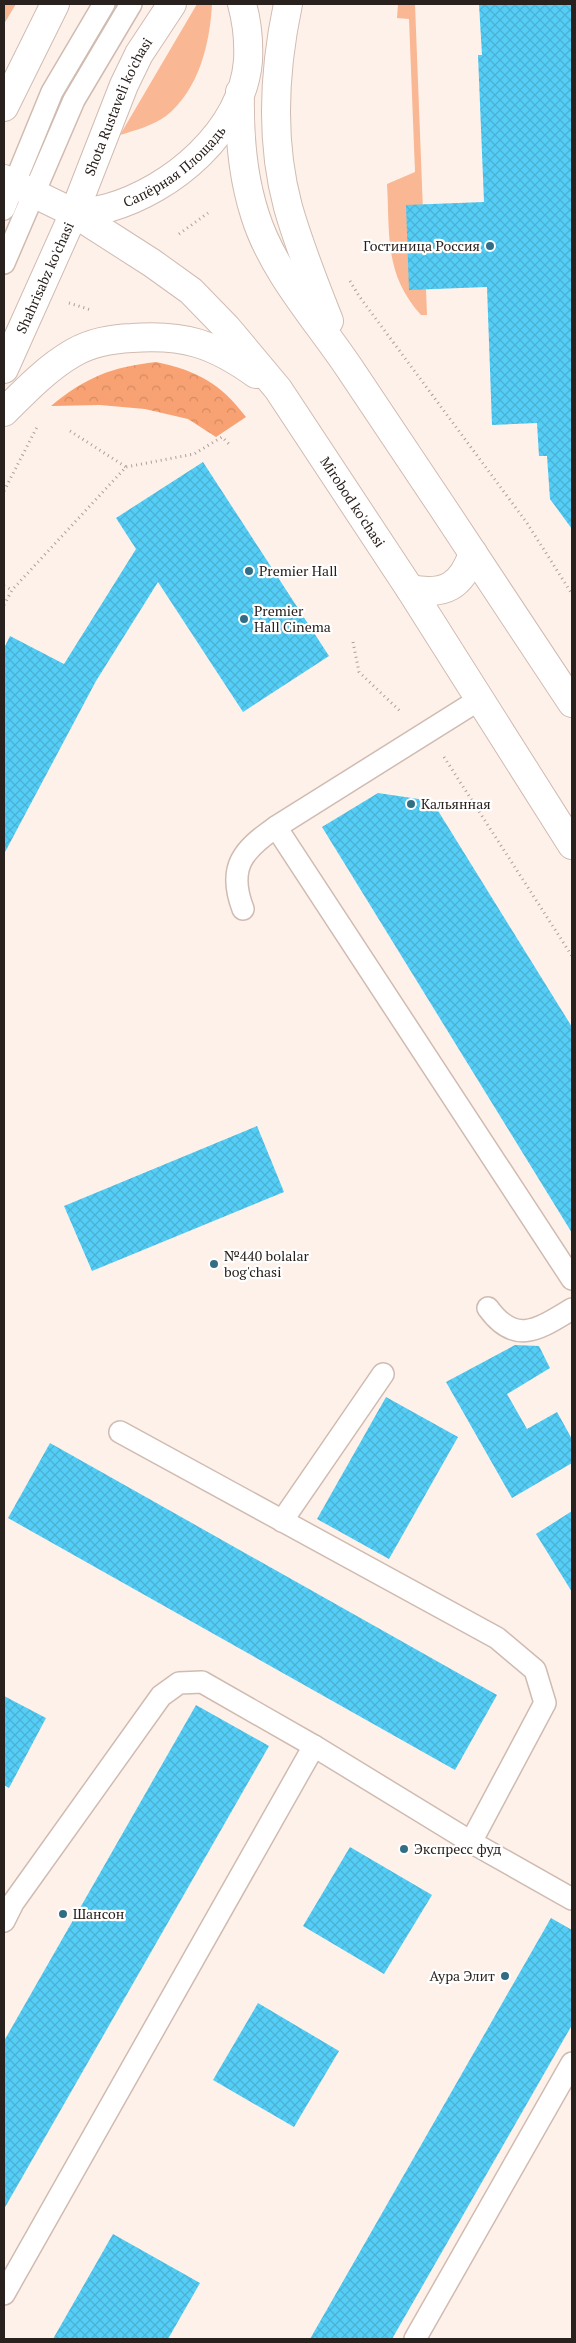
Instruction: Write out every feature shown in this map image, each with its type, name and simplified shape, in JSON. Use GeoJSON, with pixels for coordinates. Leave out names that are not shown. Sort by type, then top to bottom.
{"type":"FeatureCollection","features":[{"type":"Feature","properties":{"kind":"main road"},"geometry":{"type":"LineString","coordinates":[[4,107],[55,4]]}},
{"type":"Feature","properties":{"kind":"main road","name":"Shota Rustaveli ko'chasi"},"geometry":{"type":"LineString","coordinates":[[74,213],[90,167],[124,85],[139,54],[172,4]]}},
{"type":"Feature","properties":{"kind":"main road","name":"Сапёрная Площадь"},"geometry":{"type":"LineString","coordinates":[[74,213],[107,209],[137,197],[162,184],[186,166],[209,144],[227,120],[240,92],[248,61],[246,20],[242,4]]}},
{"type":"Feature","properties":{"kind":"main road"},"geometry":{"type":"LineString","coordinates":[[248,61],[274,4]]}},
{"type":"Feature","properties":{"kind":"main road"},"geometry":{"type":"LineString","coordinates":[[288,4],[279,58],[275,109],[278,150],[287,205],[299,242],[344,360]]}},
{"type":"Feature","properties":{"kind":"main road"},"geometry":{"type":"LineString","coordinates":[[240,92],[239,136],[255,216],[288,280],[344,360],[572,703]]}},
{"type":"Feature","properties":{"kind":"main road"},"geometry":{"type":"LineString","coordinates":[[14,192],[74,213]]}},
{"type":"Feature","properties":{"kind":"main road","name":"Shahrisabz ko'chasi"},"geometry":{"type":"LineString","coordinates":[[4,369],[74,213]]}},
{"type":"Feature","properties":{"kind":"main road","name":"Mirobod ko'chasi"},"geometry":{"type":"LineString","coordinates":[[74,213],[152,262],[192,291],[278,389],[410,589],[572,845]]}},
{"type":"Feature","properties":{"kind":"main road"},"geometry":{"type":"LineString","coordinates":[[4,412],[46,371],[74,352],[106,339],[154,336],[179,337],[193,341],[242,364],[278,389]]}},
{"type":"Feature","properties":{"kind":"main road"},"geometry":{"type":"LineString","coordinates":[[410,589],[433,591],[453,586],[462,578],[473,553]]}},
{"type":"Feature","properties":{"kind":"lane"},"geometry":{"type":"LineString","coordinates":[[4,263],[14,192],[52,92],[104,4]]}},
{"type":"Feature","properties":{"kind":"lane"},"geometry":{"type":"LineString","coordinates":[[14,192],[74,100],[131,4]]}},
{"type":"Feature","properties":{"kind":"lane"},"geometry":{"type":"LineString","coordinates":[[243,909],[237,882],[243,856],[255,842],[480,699]]}},
{"type":"Feature","properties":{"kind":"lane"},"geometry":{"type":"LineString","coordinates":[[276,828],[572,1280]]}},
{"type":"Feature","properties":{"kind":"lane"},"geometry":{"type":"LineString","coordinates":[[488,1308],[509,1328],[525,1331],[539,1328],[572,1309]]}},
{"type":"Feature","properties":{"kind":"lane"},"geometry":{"type":"LineString","coordinates":[[282,1520],[383,1374]]}},
{"type":"Feature","properties":{"kind":"lane"},"geometry":{"type":"LineString","coordinates":[[120,1432],[497,1638],[535,1670],[545,1703],[471,1842]]}},
{"type":"Feature","properties":{"kind":"lane"},"geometry":{"type":"LineString","coordinates":[[7,1908],[161,1696],[179,1683],[202,1682],[314,1746],[471,1842],[572,1899]]}},
{"type":"Feature","properties":{"kind":"lane"},"geometry":{"type":"LineString","coordinates":[[4,2294],[314,1746]]}},
{"type":"Feature","properties":{"kind":"lane"},"geometry":{"type":"LineString","coordinates":[[415,2339],[572,2063]]}},
{"type":"Feature","properties":{"kind":"path"},"geometry":{"type":"LineString","coordinates":[[179,234],[208,213]]}},
{"type":"Feature","properties":{"kind":"path"},"geometry":{"type":"LineString","coordinates":[[347,275],[359,296],[527,523],[572,594]]}},
{"type":"Feature","properties":{"kind":"path"},"geometry":{"type":"LineString","coordinates":[[69,303],[95,311]]}},
{"type":"Feature","properties":{"kind":"path"},"geometry":{"type":"LineString","coordinates":[[4,491],[39,424]]}},
{"type":"Feature","properties":{"kind":"path"},"geometry":{"type":"LineString","coordinates":[[70,431],[126,467]]}},
{"type":"Feature","properties":{"kind":"path"},"geometry":{"type":"LineString","coordinates":[[4,605],[12,590],[126,467],[194,454],[222,437],[230,445]]}},
{"type":"Feature","properties":{"kind":"path"},"geometry":{"type":"LineString","coordinates":[[4,586],[12,590]]}},
{"type":"Feature","properties":{"kind":"path"},"geometry":{"type":"LineString","coordinates":[[353,642],[358,672],[412,722],[428,732],[572,956]]}},
{"type":"Feature","properties":{"kind":"shaded area"},"geometry":{"type":"Polygon","coordinates":[[[4,4],[16,4],[4,24],[4,4]]]}},
{"type":"Feature","properties":{"kind":"shaded area"},"geometry":{"type":"Polygon","coordinates":[[[197,4],[212,4],[211,19],[201,65],[187,93],[166,116],[144,127],[120,135],[197,4]]]}},
{"type":"Feature","properties":{"kind":"shaded area"},"geometry":{"type":"Polygon","coordinates":[[[398,4],[415,4],[427,315],[421,315],[409,300],[400,284],[391,253],[389,237],[387,184],[415,172],[409,19],[397,18],[398,4]]]}},
{"type":"Feature","properties":{"kind":"green space"},"geometry":{"type":"Polygon","coordinates":[[[156,362],[196,374],[207,380],[227,395],[246,417],[216,437],[188,419],[145,409],[100,405],[51,406],[76,388],[100,375],[113,370],[156,362]]]}},
{"type":"Feature","properties":{"kind":"building","name":"Гостиница Россия"},"geometry":{"type":"Polygon","coordinates":[[[479,4],[572,4],[572,529],[550,499],[547,456],[539,456],[537,423],[492,425],[487,287],[409,290],[406,205],[484,202],[478,55],[482,55],[479,4]]]}},
{"type":"Feature","properties":{"kind":"building","name":"Premier Hall Cinema"},"geometry":{"type":"Polygon","coordinates":[[[203,462],[329,656],[243,712],[158,582],[96,681],[4,854],[4,648],[10,636],[64,664],[136,549],[116,518],[203,462]]]}},
{"type":"Feature","properties":{"kind":"building"},"geometry":{"type":"Polygon","coordinates":[[[378,793],[432,801],[572,1027],[572,1233],[322,827],[378,793]]]}},
{"type":"Feature","properties":{"kind":"building"},"geometry":{"type":"Polygon","coordinates":[[[257,1126],[284,1192],[92,1271],[64,1206],[257,1126]]]}},
{"type":"Feature","properties":{"kind":"building"},"geometry":{"type":"Polygon","coordinates":[[[515,1345],[539,1346],[550,1368],[507,1394],[527,1429],[557,1412],[572,1439],[572,1463],[512,1498],[446,1382],[515,1345]]]}},
{"type":"Feature","properties":{"kind":"building"},"geometry":{"type":"Polygon","coordinates":[[[386,1397],[458,1437],[389,1559],[317,1519],[386,1397]]]}},
{"type":"Feature","properties":{"kind":"building"},"geometry":{"type":"Polygon","coordinates":[[[50,1443],[497,1695],[455,1770],[8,1518],[50,1443]]]}},
{"type":"Feature","properties":{"kind":"building"},"geometry":{"type":"Polygon","coordinates":[[[572,1511],[572,1592],[536,1534],[572,1511]]]}},
{"type":"Feature","properties":{"kind":"building"},"geometry":{"type":"Polygon","coordinates":[[[4,1696],[46,1718],[9,1788],[4,1785],[4,1696]]]}},
{"type":"Feature","properties":{"kind":"building"},"geometry":{"type":"Polygon","coordinates":[[[196,1705],[269,1746],[4,2209],[4,2041],[196,1705]]]}},
{"type":"Feature","properties":{"kind":"building"},"geometry":{"type":"Polygon","coordinates":[[[350,1847],[432,1895],[384,1974],[303,1926],[350,1847]]]}},
{"type":"Feature","properties":{"kind":"building"},"geometry":{"type":"Polygon","coordinates":[[[551,1918],[572,1930],[572,2025],[392,2339],[310,2339],[551,1918]]]}},
{"type":"Feature","properties":{"kind":"building"},"geometry":{"type":"Polygon","coordinates":[[[258,2003],[339,2051],[294,2127],[213,2080],[258,2003]]]}},
{"type":"Feature","properties":{"kind":"building"},"geometry":{"type":"Polygon","coordinates":[[[113,2234],[200,2283],[168,2339],[53,2339],[113,2234]]]}},
{"type":"Feature","properties":{"kind":"place","name":"Гостиница Россия"},"geometry":{"type":"Point","coordinates":[490,246]}},
{"type":"Feature","properties":{"kind":"place","name":"Premier Hall"},"geometry":{"type":"Point","coordinates":[249,571]}},
{"type":"Feature","properties":{"kind":"place","name":"Premier Hall Cinema"},"geometry":{"type":"Point","coordinates":[244,619]}},
{"type":"Feature","properties":{"kind":"place","name":"Кальянная"},"geometry":{"type":"Point","coordinates":[411,804]}},
{"type":"Feature","properties":{"kind":"place","name":"№440 bolalar bog'chasi"},"geometry":{"type":"Point","coordinates":[214,1264]}},
{"type":"Feature","properties":{"kind":"place","name":"Экспресс фуд"},"geometry":{"type":"Point","coordinates":[404,1849]}},
{"type":"Feature","properties":{"kind":"place","name":"Шансон"},"geometry":{"type":"Point","coordinates":[63,1914]}},
{"type":"Feature","properties":{"kind":"place","name":"Аура Элит"},"geometry":{"type":"Point","coordinates":[505,1976]}}]}
